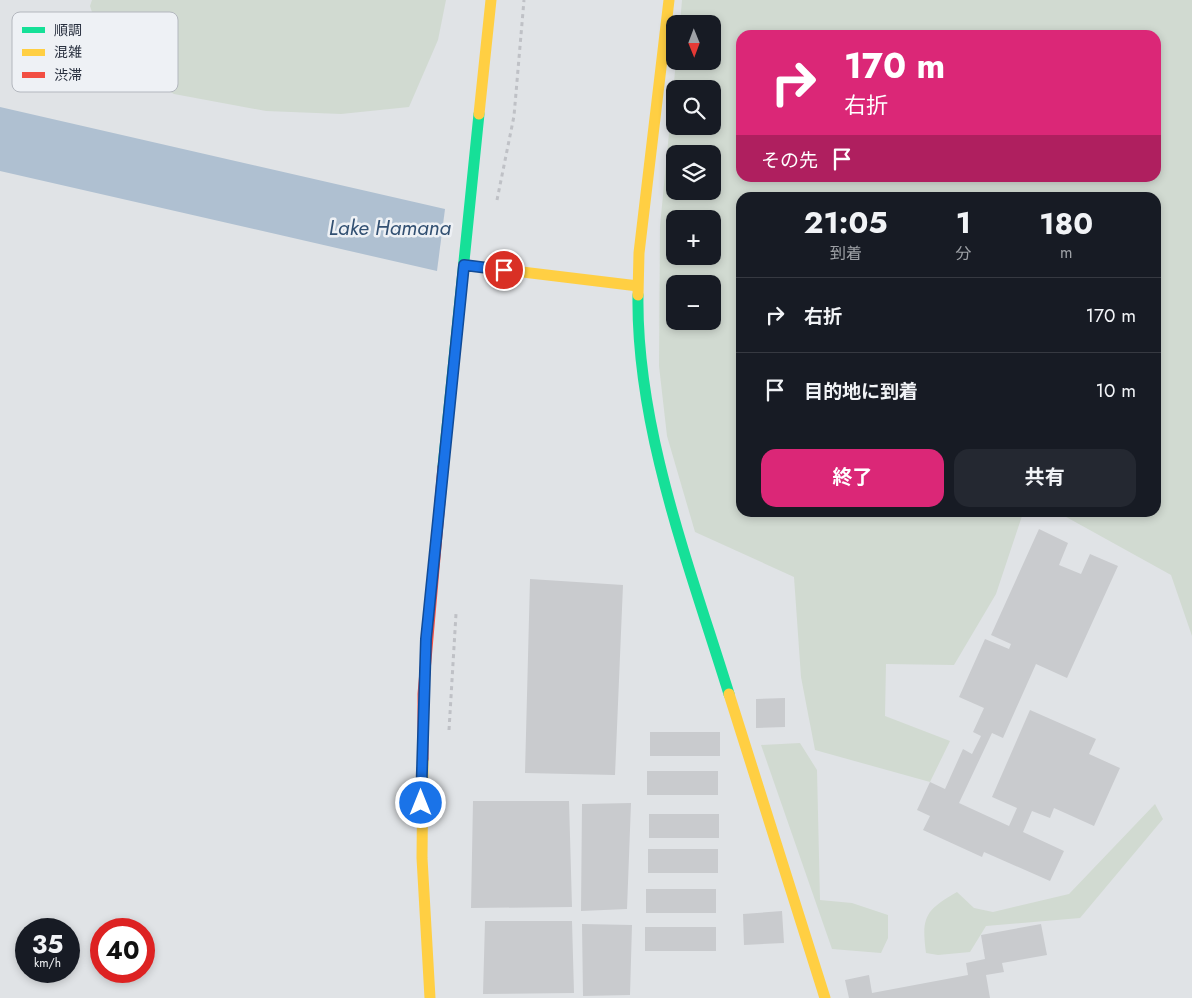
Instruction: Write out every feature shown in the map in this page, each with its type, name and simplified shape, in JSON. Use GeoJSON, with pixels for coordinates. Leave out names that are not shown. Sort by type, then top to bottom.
{"type":"FeatureCollection","features":[{"type":"Feature","properties":{"kind":"street"},"geometry":{"type":"LineString","coordinates":[[430,998],[421,840],[423,694],[431,584],[491,0]]}},
{"type":"Feature","properties":{"kind":"street"},"geometry":{"type":"LineString","coordinates":[[669,0],[638,253],[639,336],[645,392],[665,483],[686,556],[825,998]]}},
{"type":"Feature","properties":{"kind":"street"},"geometry":{"type":"LineString","coordinates":[[464,265],[638,286]]}},
{"type":"Feature","properties":{"kind":"path"},"geometry":{"type":"LineString","coordinates":[[497,203],[514,116],[524,0]]}},
{"type":"Feature","properties":{"kind":"path"},"geometry":{"type":"LineString","coordinates":[[449,731],[456,605]]}},
{"type":"Feature","properties":{"kind":"shaded area"},"geometry":{"type":"Polygon","coordinates":[[[92,0],[446,0],[438,40],[409,107],[341,114],[266,111],[174,94],[171,92],[178,92],[178,12],[92,12],[90,6],[92,0]]]}},
{"type":"Feature","properties":{"kind":"shaded area"},"geometry":{"type":"Polygon","coordinates":[[[682,0],[1192,0],[1192,636],[1171,575],[1066,517],[1161,517],[1161,192],[736,192],[736,517],[1022,517],[996,594],[954,665],[886,664],[885,716],[950,741],[930,782],[815,750],[801,677],[794,577],[695,532],[667,436],[659,366],[660,226],[666,164],[666,200],[721,200],[721,145],[668,145],[669,135],[721,135],[721,80],[674,80],[675,70],[721,70],[721,15],[681,15],[682,0]]]}},
{"type":"Feature","properties":{"kind":"shaded area"},"geometry":{"type":"Polygon","coordinates":[[[800,743],[817,770],[820,900],[852,903],[888,915],[888,938],[881,953],[832,949],[761,745],[800,743]]]}},
{"type":"Feature","properties":{"kind":"shaded area"},"geometry":{"type":"Polygon","coordinates":[[[1155,804],[1163,819],[1080,918],[986,926],[970,952],[938,955],[926,953],[925,922],[932,909],[947,898],[957,892],[974,908],[993,912],[1069,894],[1155,804]]]}},
{"type":"Feature","properties":{"kind":"water","name":"Lake Hamana"},"geometry":{"type":"Polygon","coordinates":[[[0,107],[445,209],[437,271],[0,171],[0,107]]]}},
{"type":"Feature","properties":{"kind":"building"},"geometry":{"type":"Polygon","coordinates":[[[1039,529],[1068,543],[1059,565],[1081,574],[1090,554],[1118,566],[1067,678],[1036,664],[1003,738],[992,733],[959,803],[1009,826],[1017,808],[992,797],[1030,710],[1096,739],[1089,754],[1120,768],[1094,826],[1054,808],[1050,818],[1032,811],[1023,832],[1064,851],[1050,881],[984,852],[982,857],[923,830],[930,816],[917,810],[930,782],[945,789],[963,749],[972,754],[981,736],[973,732],[984,708],[959,697],[985,639],[1009,649],[1011,644],[991,635],[1039,529]]]}},
{"type":"Feature","properties":{"kind":"building"},"geometry":{"type":"Polygon","coordinates":[[[530,579],[623,585],[615,775],[525,773],[530,579]]]}},
{"type":"Feature","properties":{"kind":"building"},"geometry":{"type":"Polygon","coordinates":[[[785,698],[785,727],[756,728],[756,699],[785,698]]]}},
{"type":"Feature","properties":{"kind":"building"},"geometry":{"type":"Polygon","coordinates":[[[650,732],[720,732],[720,756],[650,756],[650,732]]]}},
{"type":"Feature","properties":{"kind":"building"},"geometry":{"type":"Polygon","coordinates":[[[647,771],[718,771],[718,795],[647,795],[647,771]]]}},
{"type":"Feature","properties":{"kind":"building"},"geometry":{"type":"Polygon","coordinates":[[[473,801],[569,801],[572,907],[471,908],[473,801]]]}},
{"type":"Feature","properties":{"kind":"building"},"geometry":{"type":"Polygon","coordinates":[[[631,803],[627,909],[581,911],[582,804],[631,803]]]}},
{"type":"Feature","properties":{"kind":"building"},"geometry":{"type":"Polygon","coordinates":[[[649,814],[719,814],[719,838],[649,838],[649,814]]]}},
{"type":"Feature","properties":{"kind":"building"},"geometry":{"type":"Polygon","coordinates":[[[648,849],[718,849],[718,873],[648,873],[648,849]]]}},
{"type":"Feature","properties":{"kind":"building"},"geometry":{"type":"Polygon","coordinates":[[[646,889],[716,889],[716,913],[646,913],[646,889]]]}},
{"type":"Feature","properties":{"kind":"building"},"geometry":{"type":"Polygon","coordinates":[[[782,911],[784,943],[744,945],[743,914],[782,911]]]}},
{"type":"Feature","properties":{"kind":"building"},"geometry":{"type":"Polygon","coordinates":[[[485,921],[572,921],[574,993],[483,994],[485,921]]]}},
{"type":"Feature","properties":{"kind":"building"},"geometry":{"type":"Polygon","coordinates":[[[582,924],[632,925],[630,995],[583,996],[582,924]]]}},
{"type":"Feature","properties":{"kind":"building"},"geometry":{"type":"Polygon","coordinates":[[[1041,924],[1047,955],[1002,963],[1004,972],[986,975],[990,998],[849,998],[845,980],[869,975],[872,993],[968,975],[966,963],[985,959],[981,935],[1041,924]]]}},
{"type":"Feature","properties":{"kind":"building"},"geometry":{"type":"Polygon","coordinates":[[[645,927],[716,927],[716,951],[645,951],[645,927]]]}},
{"type":"Feature","properties":{"kind":"traffic: fast"},"geometry":{"type":"LineString","coordinates":[[443,467],[479,114]]}},
{"type":"Feature","properties":{"kind":"traffic: fast"},"geometry":{"type":"LineString","coordinates":[[638,295],[640,345],[646,396],[656,446],[668,497],[729,694]]}},
{"type":"Feature","properties":{"kind":"traffic: slow"},"geometry":{"type":"LineString","coordinates":[[479,114],[491,0]]}},
{"type":"Feature","properties":{"kind":"traffic: slow"},"geometry":{"type":"LineString","coordinates":[[638,295],[639,253],[669,0]]}},
{"type":"Feature","properties":{"kind":"traffic: slow"},"geometry":{"type":"LineString","coordinates":[[464,265],[638,286]]}},
{"type":"Feature","properties":{"kind":"traffic: slow"},"geometry":{"type":"LineString","coordinates":[[729,694],[825,998]]}},
{"type":"Feature","properties":{"kind":"traffic: slow"},"geometry":{"type":"LineString","coordinates":[[423,759],[422,858],[430,998]]}},
{"type":"Feature","properties":{"kind":"traffic: jam"},"geometry":{"type":"LineString","coordinates":[[423,759],[423,694],[443,467]]}},
{"type":"Feature","properties":{"kind":"route"},"geometry":{"type":"LineString","coordinates":[[421,803],[421,748],[426,639],[464,265],[504,270]]}}]}
